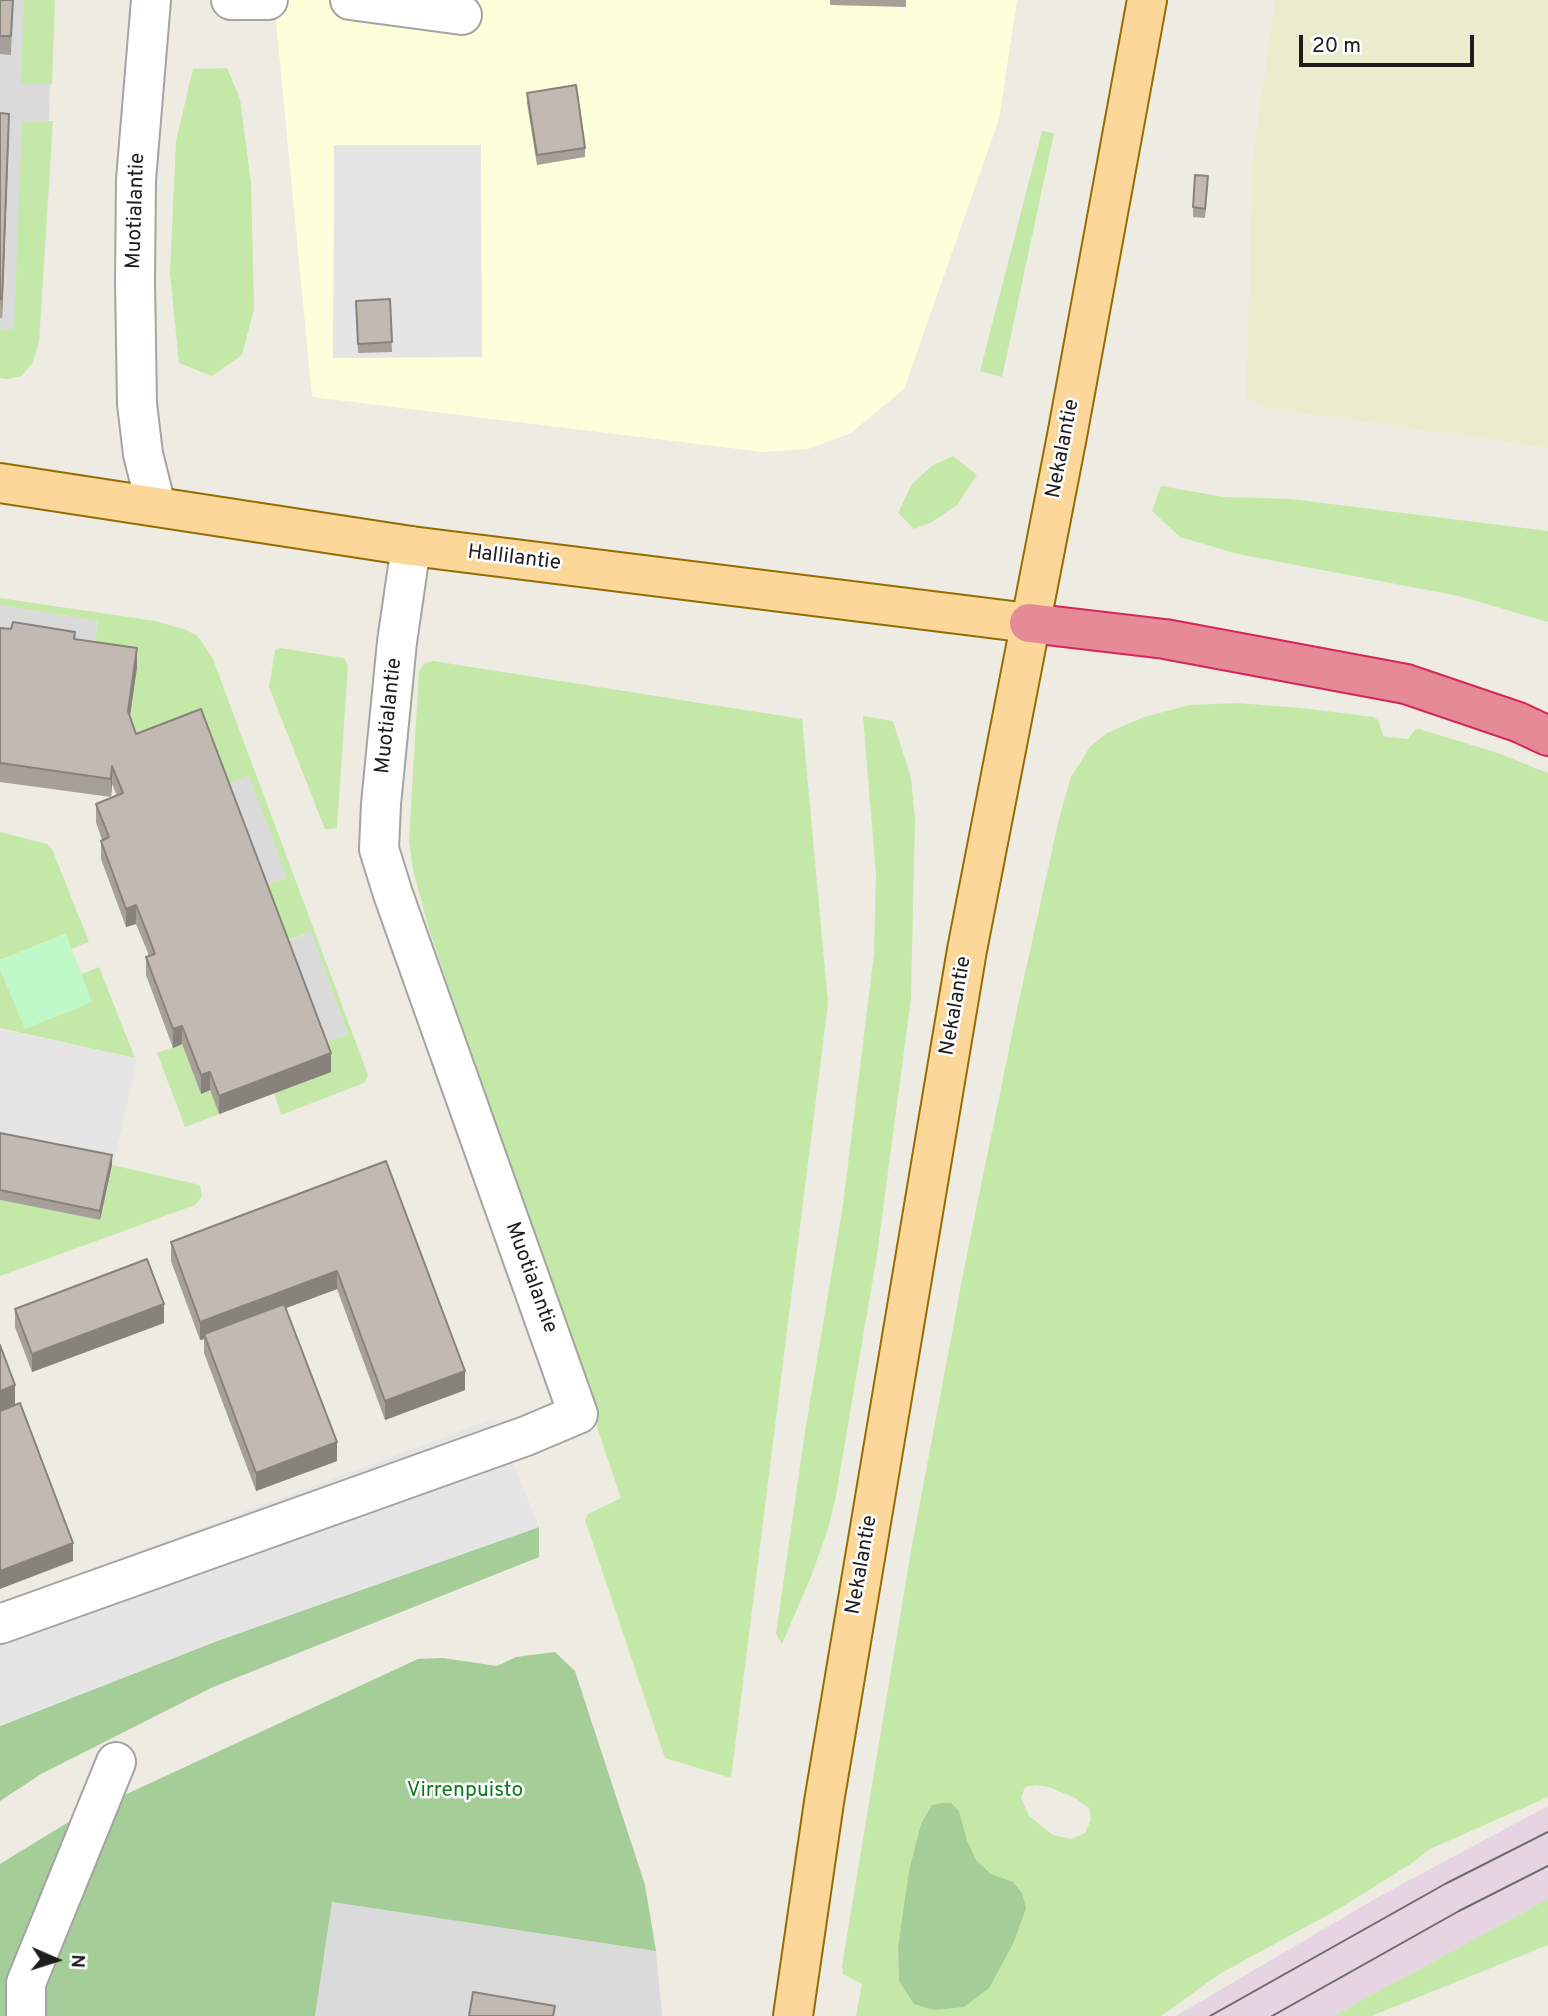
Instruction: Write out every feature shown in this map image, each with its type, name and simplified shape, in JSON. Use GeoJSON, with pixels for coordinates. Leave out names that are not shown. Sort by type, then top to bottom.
{"type":"FeatureCollection","features":[{"type":"Feature","properties":{"kind":"highway"},"geometry":{"type":"LineString","coordinates":[[1030,622],[1165,639],[1406,684],[1518,722],[1548,736]]}},
{"type":"Feature","properties":{"kind":"main road","name":"Nekalantie"},"geometry":{"type":"LineString","coordinates":[[793,2016],[824,1802],[967,950],[1068,436],[1147,0]]}},
{"type":"Feature","properties":{"kind":"main road","name":"Hallilantie"},"geometry":{"type":"LineString","coordinates":[[0,483],[411,546],[1030,622]]}},
{"type":"Feature","properties":{"kind":"street","name":"Muotialantie"},"geometry":{"type":"LineString","coordinates":[[151,0],[136,180],[135,282],[137,404],[143,454],[156,506]]}},
{"type":"Feature","properties":{"kind":"street"},"geometry":{"type":"LineString","coordinates":[[232,0],[268,0]]}},
{"type":"Feature","properties":{"kind":"street"},"geometry":{"type":"LineString","coordinates":[[350,0],[462,15]]}},
{"type":"Feature","properties":{"kind":"street","name":"Muotialantie"},"geometry":{"type":"LineString","coordinates":[[0,1624],[578,1415],[379,849],[394,669],[411,546]]}},
{"type":"Feature","properties":{"kind":"street"},"geometry":{"type":"LineString","coordinates":[[26,2016],[26,1983],[117,1762]]}},
{"type":"Feature","properties":{"kind":"shaded area"},"geometry":{"type":"Polygon","coordinates":[[[0,0],[54,0],[39,342],[32,363],[22,376],[7,379],[0,378],[0,0]]]}},
{"type":"Feature","properties":{"kind":"shaded area"},"geometry":{"type":"Polygon","coordinates":[[[274,0],[1017,0],[999,119],[904,389],[851,433],[808,449],[763,452],[312,397],[274,0]]]}},
{"type":"Feature","properties":{"kind":"shaded area"},"geometry":{"type":"Polygon","coordinates":[[[1275,0],[1548,0],[1548,448],[1266,408],[1246,397],[1253,155],[1275,0]]]}},
{"type":"Feature","properties":{"kind":"shaded area"},"geometry":{"type":"Polygon","coordinates":[[[334,145],[481,145],[482,357],[333,358],[334,145]]]}},
{"type":"Feature","properties":{"kind":"shaded area"},"geometry":{"type":"Polygon","coordinates":[[[0,605],[98,621],[92,660],[0,646],[0,605]]]}},
{"type":"Feature","properties":{"kind":"shaded area"},"geometry":{"type":"Polygon","coordinates":[[[249,776],[287,877],[262,887],[223,785],[249,776]]]}},
{"type":"Feature","properties":{"kind":"shaded area"},"geometry":{"type":"Polygon","coordinates":[[[311,932],[348,1034],[321,1044],[282,943],[311,932]]]}},
{"type":"Feature","properties":{"kind":"shaded area"},"geometry":{"type":"Polygon","coordinates":[[[0,1029],[135,1058],[137,1062],[100,1220],[0,1200],[0,1029]]]}},
{"type":"Feature","properties":{"kind":"shaded area"},"geometry":{"type":"Polygon","coordinates":[[[495,1418],[539,1527],[217,1641],[0,1726],[0,1603],[495,1418]]]}},
{"type":"Feature","properties":{"kind":"shaded area"},"geometry":{"type":"Polygon","coordinates":[[[1548,1806],[1548,1899],[1333,2016],[1176,2016],[1380,1896],[1548,1806]]]}},
{"type":"Feature","properties":{"kind":"shaded area"},"geometry":{"type":"Polygon","coordinates":[[[332,1902],[656,1951],[662,2016],[315,2016],[332,1902]]]}},
{"type":"Feature","properties":{"kind":"green space"},"geometry":{"type":"Polygon","coordinates":[[[24,0],[55,0],[52,84],[21,83],[24,0]]]}},
{"type":"Feature","properties":{"kind":"green space"},"geometry":{"type":"Polygon","coordinates":[[[227,68],[240,99],[251,183],[254,309],[242,355],[212,376],[179,363],[170,273],[176,141],[193,69],[227,68]]]}},
{"type":"Feature","properties":{"kind":"green space"},"geometry":{"type":"Polygon","coordinates":[[[22,121],[53,121],[39,342],[32,363],[22,376],[7,379],[0,378],[0,329],[14,329],[22,121]]]}},
{"type":"Feature","properties":{"kind":"green space"},"geometry":{"type":"Polygon","coordinates":[[[1042,131],[1054,133],[1002,377],[980,371],[1042,131]]]}},
{"type":"Feature","properties":{"kind":"green space"},"geometry":{"type":"Polygon","coordinates":[[[953,456],[977,475],[957,505],[932,522],[914,529],[898,513],[912,484],[933,465],[953,456]]]}},
{"type":"Feature","properties":{"kind":"green space"},"geometry":{"type":"Polygon","coordinates":[[[1161,486],[1224,497],[1291,499],[1548,531],[1548,622],[1459,596],[1238,554],[1180,537],[1152,511],[1161,486]]]}},
{"type":"Feature","properties":{"kind":"green space"},"geometry":{"type":"Polygon","coordinates":[[[0,598],[155,621],[184,629],[196,635],[202,642],[213,659],[368,1075],[364,1083],[281,1115],[274,1093],[330,1072],[321,1044],[348,1034],[311,932],[282,942],[262,887],[287,877],[249,776],[223,785],[136,752],[92,660],[98,621],[0,605],[0,598]]]}},
{"type":"Feature","properties":{"kind":"green space"},"geometry":{"type":"Polygon","coordinates":[[[280,648],[344,658],[348,666],[337,828],[325,829],[269,687],[275,650],[280,648]]]}},
{"type":"Feature","properties":{"kind":"green space"},"geometry":{"type":"Polygon","coordinates":[[[433,661],[802,719],[828,1003],[731,1778],[665,1758],[585,1520],[588,1514],[621,1498],[428,926],[413,870],[409,841],[419,671],[424,664],[433,661]]]}},
{"type":"Feature","properties":{"kind":"green space"},"geometry":{"type":"Polygon","coordinates":[[[1237,703],[1373,717],[1378,720],[1386,737],[1408,739],[1419,729],[1495,752],[1548,773],[1548,1797],[1430,1849],[1337,1910],[1221,1973],[1161,2016],[856,2016],[862,1984],[843,1974],[842,1966],[912,1545],[966,1259],[1059,819],[1071,777],[1090,747],[1107,733],[1144,717],[1190,705],[1237,703]],[[1025,1787],[1021,1798],[1029,1816],[1053,1835],[1071,1839],[1085,1833],[1091,1820],[1089,1808],[1075,1798],[1049,1787],[1025,1787]],[[959,1811],[921,1824],[909,1870],[898,1947],[899,1981],[1013,1883],[991,1874],[976,1860],[959,1811]]]}},
{"type":"Feature","properties":{"kind":"green space"},"geometry":{"type":"Polygon","coordinates":[[[863,716],[893,721],[911,778],[915,818],[911,998],[877,1255],[835,1501],[810,1579],[782,1644],[776,1634],[806,1425],[843,1205],[874,954],[876,875],[863,716]]]}},
{"type":"Feature","properties":{"kind":"green space"},"geometry":{"type":"Polygon","coordinates":[[[0,832],[47,844],[52,849],[89,942],[71,949],[65,934],[0,960],[0,832]]]}},
{"type":"Feature","properties":{"kind":"green space"},"geometry":{"type":"Polygon","coordinates":[[[66,934],[92,1002],[25,1029],[0,969],[0,960],[66,934]]]}},
{"type":"Feature","properties":{"kind":"green space"},"geometry":{"type":"Polygon","coordinates":[[[99,967],[135,1058],[0,1028],[0,969],[25,1028],[92,1002],[80,975],[99,967]]]}},
{"type":"Feature","properties":{"kind":"green space"},"geometry":{"type":"Polygon","coordinates":[[[182,1044],[201,1093],[210,1090],[219,1114],[185,1127],[157,1053],[182,1044]]]}},
{"type":"Feature","properties":{"kind":"green space"},"geometry":{"type":"Polygon","coordinates":[[[112,1165],[200,1185],[202,1197],[195,1205],[0,1276],[0,1200],[100,1220],[112,1165]]]}},
{"type":"Feature","properties":{"kind":"green space"},"geometry":{"type":"Polygon","coordinates":[[[539,1527],[539,1557],[213,1687],[41,1774],[0,1801],[0,1726],[217,1641],[539,1527]]]}},
{"type":"Feature","properties":{"kind":"green space","name":"Virrenpuisto"},"geometry":{"type":"Polygon","coordinates":[[[555,1652],[575,1671],[645,1885],[656,1951],[332,1902],[315,2016],[0,2016],[0,1864],[75,1818],[418,1659],[443,1658],[497,1666],[516,1657],[555,1652]]]}},
{"type":"Feature","properties":{"kind":"green space"},"geometry":{"type":"Polygon","coordinates":[[[951,1803],[959,1811],[976,1860],[991,1874],[1013,1882],[1022,1893],[1026,1908],[1013,1944],[989,1988],[964,2007],[934,2010],[914,2004],[899,1981],[898,1947],[909,1870],[921,1824],[932,1805],[951,1803]]]}},
{"type":"Feature","properties":{"kind":"green space"},"geometry":{"type":"Polygon","coordinates":[[[1548,1899],[1548,1945],[1371,2016],[1333,2016],[1548,1899]]]}},
{"type":"Feature","properties":{"kind":"building"},"geometry":{"type":"Polygon","coordinates":[[[0,0],[13,0],[11,36],[0,36],[0,0]]]}},
{"type":"Feature","properties":{"kind":"building"},"geometry":{"type":"Polygon","coordinates":[[[576,85],[585,148],[537,155],[527,93],[576,85]]]}},
{"type":"Feature","properties":{"kind":"building"},"geometry":{"type":"Polygon","coordinates":[[[0,113],[9,114],[2,299],[0,299],[0,113]]]}},
{"type":"Feature","properties":{"kind":"building"},"geometry":{"type":"Polygon","coordinates":[[[1195,175],[1208,176],[1205,209],[1193,207],[1195,175]]]}},
{"type":"Feature","properties":{"kind":"building"},"geometry":{"type":"Polygon","coordinates":[[[390,299],[392,342],[358,344],[356,301],[390,299]]]}},
{"type":"Feature","properties":{"kind":"building"},"geometry":{"type":"Polygon","coordinates":[[[13,622],[75,632],[74,639],[137,648],[128,711],[136,734],[201,709],[331,1053],[219,1096],[210,1072],[201,1075],[182,1026],[173,1029],[146,957],[155,954],[146,930],[136,905],[126,909],[101,841],[109,837],[96,804],[123,793],[112,766],[111,779],[0,763],[0,628],[11,629],[13,622]]]}},
{"type":"Feature","properties":{"kind":"building"},"geometry":{"type":"Polygon","coordinates":[[[0,1133],[112,1155],[100,1211],[0,1190],[0,1133]]]}},
{"type":"Feature","properties":{"kind":"building"},"geometry":{"type":"Polygon","coordinates":[[[386,1161],[465,1371],[385,1401],[337,1271],[200,1322],[171,1242],[386,1161]]]}},
{"type":"Feature","properties":{"kind":"building"},"geometry":{"type":"Polygon","coordinates":[[[147,1259],[164,1304],[32,1354],[15,1309],[147,1259]]]}},
{"type":"Feature","properties":{"kind":"building"},"geometry":{"type":"Polygon","coordinates":[[[284,1304],[337,1442],[256,1473],[204,1334],[284,1304]]]}},
{"type":"Feature","properties":{"kind":"building"},"geometry":{"type":"Polygon","coordinates":[[[0,1345],[15,1385],[0,1391],[0,1345]]]}},
{"type":"Feature","properties":{"kind":"building"},"geometry":{"type":"Polygon","coordinates":[[[20,1403],[73,1543],[0,1571],[0,1411],[20,1403]]]}},
{"type":"Feature","properties":{"kind":"building"},"geometry":{"type":"Polygon","coordinates":[[[473,1992],[555,2006],[553,2016],[469,2016],[473,1992]]]}},
{"type":"Feature","properties":{"kind":"tram line"},"geometry":{"type":"LineString","coordinates":[[1210,2016],[1445,1884],[1548,1832]]}},
{"type":"Feature","properties":{"kind":"tram line"},"geometry":{"type":"LineString","coordinates":[[1272,2016],[1459,1911],[1548,1866]]}}]}
